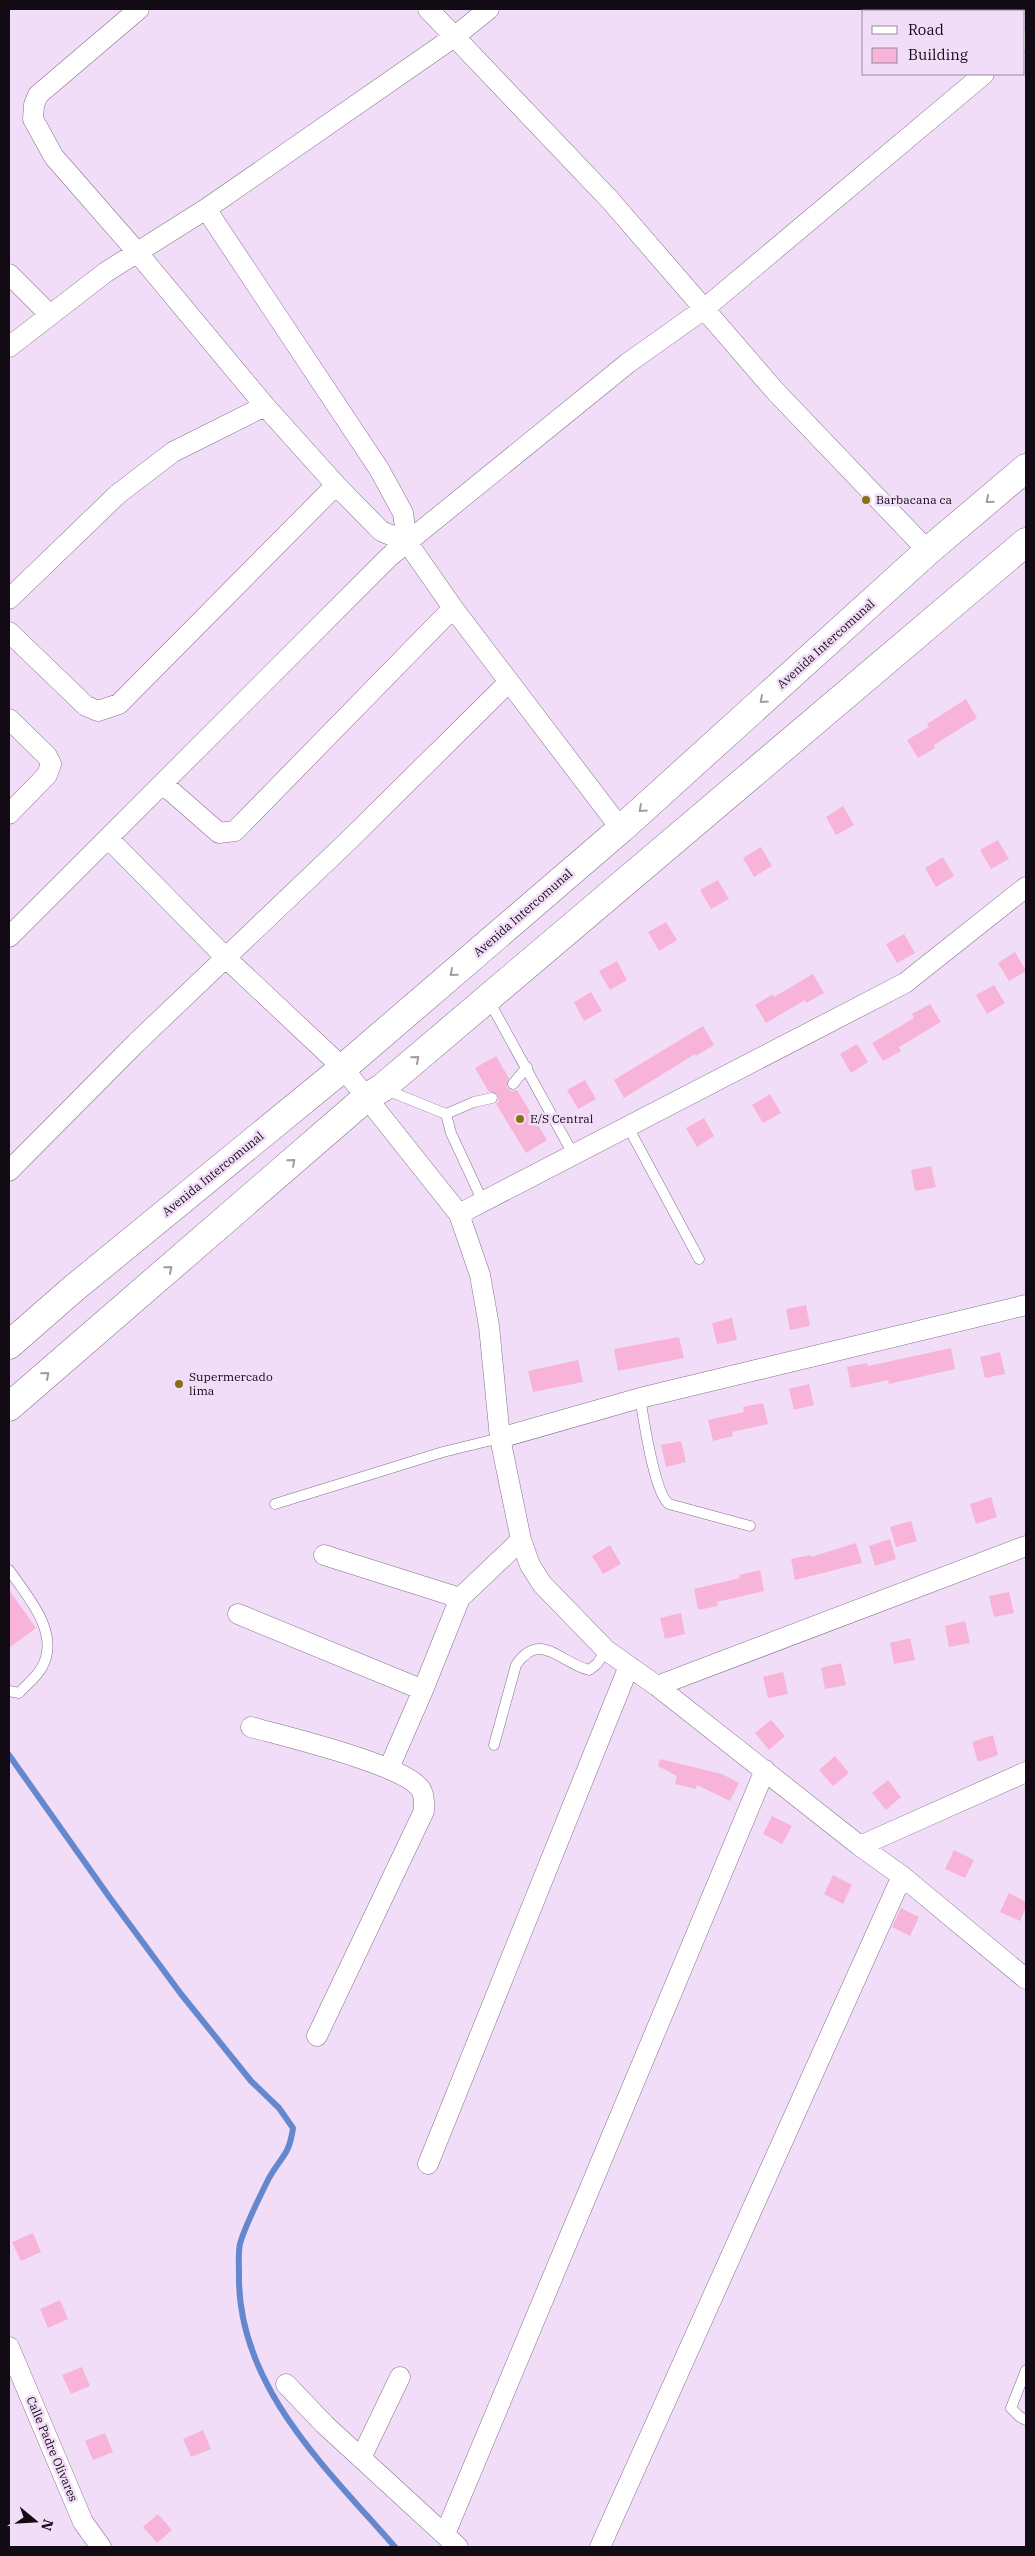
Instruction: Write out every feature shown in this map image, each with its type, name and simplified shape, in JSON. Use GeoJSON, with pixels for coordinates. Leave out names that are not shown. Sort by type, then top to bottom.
{"type":"FeatureCollection","features":[{"type":"Feature","properties":{"kind":"main road","name":"Avenida Intercomunal"},"geometry":{"type":"LineString","coordinates":[[9,1345],[73,1289],[343,1068],[621,829],[928,551],[1026,468]]}},
{"type":"Feature","properties":{"kind":"main road"},"geometry":{"type":"LineString","coordinates":[[9,1407],[375,1093],[1026,542]]}},
{"type":"Feature","properties":{"kind":"street"},"geometry":{"type":"LineString","coordinates":[[139,9],[38,95],[33,112],[37,127],[54,157],[137,252],[265,406],[336,485],[381,531],[407,542]]}},
{"type":"Feature","properties":{"kind":"street"},"geometry":{"type":"LineString","coordinates":[[428,9],[610,200],[776,392],[928,551]]}},
{"type":"Feature","properties":{"kind":"street"},"geometry":{"type":"LineString","coordinates":[[9,347],[106,272],[206,209],[454,37],[489,9]]}},
{"type":"Feature","properties":{"kind":"street"},"geometry":{"type":"LineString","coordinates":[[9,938],[407,542],[628,363],[704,309],[983,75]]}},
{"type":"Feature","properties":{"kind":"street"},"geometry":{"type":"LineString","coordinates":[[206,209],[379,469],[404,513],[407,542],[508,682],[621,829]]}},
{"type":"Feature","properties":{"kind":"street"},"geometry":{"type":"LineString","coordinates":[[9,274],[50,315]]}},
{"type":"Feature","properties":{"kind":"street"},"geometry":{"type":"LineString","coordinates":[[9,599],[118,494],[173,452],[265,406]]}},
{"type":"Feature","properties":{"kind":"street"},"geometry":{"type":"LineString","coordinates":[[9,632],[86,706],[98,711],[119,704],[336,485]]}},
{"type":"Feature","properties":{"kind":"street"},"geometry":{"type":"LineString","coordinates":[[163,784],[219,833],[235,831],[453,608]]}},
{"type":"Feature","properties":{"kind":"street"},"geometry":{"type":"LineString","coordinates":[[9,1171],[136,1043],[226,958],[508,682]]}},
{"type":"Feature","properties":{"kind":"street"},"geometry":{"type":"LineString","coordinates":[[9,719],[47,756],[51,764],[47,775],[9,814]]}},
{"type":"Feature","properties":{"kind":"street"},"geometry":{"type":"LineString","coordinates":[[109,839],[226,958],[343,1068],[375,1093],[459,1214],[480,1276],[489,1326],[500,1438],[521,1540],[530,1565],[542,1584],[606,1650],[657,1686],[860,1846],[902,1876],[1026,1979]]}},
{"type":"Feature","properties":{"kind":"street"},"geometry":{"type":"LineString","coordinates":[[459,1214],[482,1200],[904,982],[1026,888]]}},
{"type":"Feature","properties":{"kind":"street"},"geometry":{"type":"LineString","coordinates":[[500,1438],[640,1398],[1026,1305]]}},
{"type":"Feature","properties":{"kind":"street"},"geometry":{"type":"LineString","coordinates":[[389,1768],[424,1690],[460,1598],[521,1540]]}},
{"type":"Feature","properties":{"kind":"street"},"geometry":{"type":"LineString","coordinates":[[657,1686],[1026,1546]]}},
{"type":"Feature","properties":{"kind":"street"},"geometry":{"type":"LineString","coordinates":[[324,1555],[460,1598]]}},
{"type":"Feature","properties":{"kind":"street"},"geometry":{"type":"LineString","coordinates":[[238,1614],[424,1690]]}},
{"type":"Feature","properties":{"kind":"street"},"geometry":{"type":"LineString","coordinates":[[428,2164],[629,1666]]}},
{"type":"Feature","properties":{"kind":"street"},"geometry":{"type":"LineString","coordinates":[[251,1727],[389,1768],[418,1786],[424,1797],[424,1811],[317,2036]]}},
{"type":"Feature","properties":{"kind":"street"},"geometry":{"type":"LineString","coordinates":[[286,2384],[324,2424],[452,2541],[765,1770]]}},
{"type":"Feature","properties":{"kind":"street"},"geometry":{"type":"LineString","coordinates":[[860,1846],[1026,1772]]}},
{"type":"Feature","properties":{"kind":"street"},"geometry":{"type":"LineString","coordinates":[[600,2547],[902,1876]]}},
{"type":"Feature","properties":{"kind":"street","name":"Calle Padre Olivares"},"geometry":{"type":"LineString","coordinates":[[9,2346],[83,2522],[101,2547]]}},
{"type":"Feature","properties":{"kind":"street"},"geometry":{"type":"LineString","coordinates":[[361,2458],[400,2377]]}},
{"type":"Feature","properties":{"kind":"lane"},"geometry":{"type":"LineString","coordinates":[[487,998],[527,1067],[573,1154]]}},
{"type":"Feature","properties":{"kind":"lane"},"geometry":{"type":"LineString","coordinates":[[513,1084],[527,1067]]}},
{"type":"Feature","properties":{"kind":"lane"},"geometry":{"type":"LineString","coordinates":[[375,1093],[446,1114],[492,1098]]}},
{"type":"Feature","properties":{"kind":"lane"},"geometry":{"type":"LineString","coordinates":[[446,1114],[451,1133],[482,1200]]}},
{"type":"Feature","properties":{"kind":"lane"},"geometry":{"type":"LineString","coordinates":[[627,1125],[699,1259]]}},
{"type":"Feature","properties":{"kind":"lane"},"geometry":{"type":"LineString","coordinates":[[640,1398],[657,1481],[664,1500],[669,1504],[750,1526]]}},
{"type":"Feature","properties":{"kind":"lane"},"geometry":{"type":"LineString","coordinates":[[275,1504],[443,1452],[500,1438]]}},
{"type":"Feature","properties":{"kind":"lane"},"geometry":{"type":"LineString","coordinates":[[9,1570],[41,1616],[48,1652],[42,1668],[19,1693],[9,1691]]}},
{"type":"Feature","properties":{"kind":"lane"},"geometry":{"type":"LineString","coordinates":[[494,1745],[516,1665],[522,1656],[531,1650],[543,1648],[575,1666],[589,1670],[597,1664],[606,1650]]}},
{"type":"Feature","properties":{"kind":"lane"},"geometry":{"type":"LineString","coordinates":[[1026,2370],[1011,2408],[1020,2418],[1026,2420]]}},
{"type":"Feature","properties":{"kind":"building"},"geometry":{"type":"Polygon","coordinates":[[[966,699],[977,718],[934,745],[935,748],[918,758],[907,740],[929,727],[927,724],[966,699]]]}},
{"type":"Feature","properties":{"kind":"building"},"geometry":{"type":"Polygon","coordinates":[[[843,806],[854,825],[836,835],[826,817],[843,806]]]}},
{"type":"Feature","properties":{"kind":"building"},"geometry":{"type":"Polygon","coordinates":[[[998,840],[1009,859],[991,869],[980,850],[998,840]]]}},
{"type":"Feature","properties":{"kind":"building"},"geometry":{"type":"Polygon","coordinates":[[[761,847],[772,866],[754,877],[743,858],[761,847]]]}},
{"type":"Feature","properties":{"kind":"building"},"geometry":{"type":"Polygon","coordinates":[[[943,857],[954,876],[936,887],[925,868],[943,857]]]}},
{"type":"Feature","properties":{"kind":"building"},"geometry":{"type":"Polygon","coordinates":[[[718,880],[729,899],[711,909],[700,890],[718,880]]]}},
{"type":"Feature","properties":{"kind":"building"},"geometry":{"type":"Polygon","coordinates":[[[666,922],[677,940],[659,951],[648,932],[666,922]]]}},
{"type":"Feature","properties":{"kind":"building"},"geometry":{"type":"Polygon","coordinates":[[[904,934],[915,953],[897,963],[886,944],[904,934]]]}},
{"type":"Feature","properties":{"kind":"building"},"geometry":{"type":"Polygon","coordinates":[[[1015,952],[1026,971],[1009,981],[998,963],[1015,952]]]}},
{"type":"Feature","properties":{"kind":"building"},"geometry":{"type":"Polygon","coordinates":[[[617,961],[627,980],[610,990],[599,971],[617,961]]]}},
{"type":"Feature","properties":{"kind":"building"},"geometry":{"type":"Polygon","coordinates":[[[813,974],[824,993],[806,1003],[805,1000],[766,1023],[755,1005],[773,994],[774,997],[813,974]]]}},
{"type":"Feature","properties":{"kind":"building"},"geometry":{"type":"Polygon","coordinates":[[[994,985],[1005,1003],[987,1014],[976,995],[994,985]]]}},
{"type":"Feature","properties":{"kind":"building"},"geometry":{"type":"Polygon","coordinates":[[[591,992],[602,1011],[584,1021],[574,1002],[591,992]]]}},
{"type":"Feature","properties":{"kind":"building"},"geometry":{"type":"Polygon","coordinates":[[[930,1004],[941,1022],[899,1047],[901,1051],[883,1061],[872,1043],[914,1018],[912,1014],[930,1004]]]}},
{"type":"Feature","properties":{"kind":"building"},"geometry":{"type":"Polygon","coordinates":[[[703,1026],[714,1045],[696,1056],[695,1054],[624,1098],[614,1080],[703,1026]]]}},
{"type":"Feature","properties":{"kind":"building"},"geometry":{"type":"Polygon","coordinates":[[[857,1044],[868,1062],[851,1073],[840,1054],[857,1044]]]}},
{"type":"Feature","properties":{"kind":"building","name":"E/S Central"},"geometry":{"type":"Polygon","coordinates":[[[496,1056],[509,1078],[507,1087],[511,1091],[517,1090],[547,1140],[526,1153],[496,1104],[499,1100],[497,1094],[489,1092],[475,1068],[496,1056]]]}},
{"type":"Feature","properties":{"kind":"building"},"geometry":{"type":"Polygon","coordinates":[[[585,1080],[596,1099],[578,1109],[567,1090],[585,1080]]]}},
{"type":"Feature","properties":{"kind":"building"},"geometry":{"type":"Polygon","coordinates":[[[770,1094],[781,1113],[763,1123],[752,1105],[770,1094]]]}},
{"type":"Feature","properties":{"kind":"building"},"geometry":{"type":"Polygon","coordinates":[[[704,1118],[714,1136],[697,1147],[686,1128],[704,1118]]]}},
{"type":"Feature","properties":{"kind":"building"},"geometry":{"type":"Polygon","coordinates":[[[931,1166],[936,1187],[915,1191],[911,1170],[931,1166]]]}},
{"type":"Feature","properties":{"kind":"building"},"geometry":{"type":"Polygon","coordinates":[[[806,1305],[810,1326],[790,1330],[786,1309],[806,1305]]]}},
{"type":"Feature","properties":{"kind":"building"},"geometry":{"type":"Polygon","coordinates":[[[732,1318],[737,1340],[717,1344],[712,1323],[732,1318]]]}},
{"type":"Feature","properties":{"kind":"building"},"geometry":{"type":"Polygon","coordinates":[[[679,1337],[684,1358],[618,1371],[614,1349],[679,1337]]]}},
{"type":"Feature","properties":{"kind":"building"},"geometry":{"type":"Polygon","coordinates":[[[951,1348],[955,1369],[889,1384],[888,1380],[851,1388],[847,1367],[867,1363],[868,1366],[951,1348]]]}},
{"type":"Feature","properties":{"kind":"building"},"geometry":{"type":"Polygon","coordinates":[[[1000,1352],[1005,1374],[985,1378],[980,1357],[1000,1352]]]}},
{"type":"Feature","properties":{"kind":"building"},"geometry":{"type":"Polygon","coordinates":[[[578,1360],[583,1382],[533,1392],[528,1371],[578,1360]]]}},
{"type":"Feature","properties":{"kind":"building"},"geometry":{"type":"Polygon","coordinates":[[[809,1384],[814,1405],[794,1410],[789,1389],[809,1384]]]}},
{"type":"Feature","properties":{"kind":"building"},"geometry":{"type":"Polygon","coordinates":[[[763,1403],[768,1424],[732,1432],[733,1436],[713,1441],[708,1420],[744,1412],[743,1407],[763,1403]]]}},
{"type":"Feature","properties":{"kind":"building"},"geometry":{"type":"Polygon","coordinates":[[[681,1441],[686,1462],[666,1467],[661,1445],[681,1441]]]}},
{"type":"Feature","properties":{"kind":"building"},"geometry":{"type":"Polygon","coordinates":[[[991,1497],[997,1517],[976,1524],[970,1504],[991,1497]]]}},
{"type":"Feature","properties":{"kind":"building"},"geometry":{"type":"Polygon","coordinates":[[[911,1521],[917,1541],[896,1547],[890,1527],[911,1521]]]}},
{"type":"Feature","properties":{"kind":"building"},"geometry":{"type":"Polygon","coordinates":[[[890,1539],[896,1559],[875,1566],[869,1546],[890,1539]]]}},
{"type":"Feature","properties":{"kind":"building"},"geometry":{"type":"Polygon","coordinates":[[[856,1543],[862,1563],[795,1580],[791,1559],[811,1555],[811,1557],[856,1543]]]}},
{"type":"Feature","properties":{"kind":"building"},"geometry":{"type":"Polygon","coordinates":[[[610,1545],[621,1564],[603,1574],[592,1556],[610,1545]]]}},
{"type":"Feature","properties":{"kind":"building"},"geometry":{"type":"Polygon","coordinates":[[[760,1570],[764,1591],[717,1602],[718,1606],[698,1610],[694,1589],[740,1578],[739,1575],[760,1570]]]}},
{"type":"Feature","properties":{"kind":"building"},"geometry":{"type":"Polygon","coordinates":[[[9,1590],[36,1628],[9,1648],[9,1590]]]}},
{"type":"Feature","properties":{"kind":"building"},"geometry":{"type":"Polygon","coordinates":[[[1009,1592],[1014,1613],[994,1617],[989,1596],[1009,1592]]]}},
{"type":"Feature","properties":{"kind":"building"},"geometry":{"type":"Polygon","coordinates":[[[681,1613],[685,1634],[665,1639],[660,1618],[681,1613]]]}},
{"type":"Feature","properties":{"kind":"building"},"geometry":{"type":"Polygon","coordinates":[[[965,1621],[970,1643],[949,1647],[945,1626],[965,1621]]]}},
{"type":"Feature","properties":{"kind":"building"},"geometry":{"type":"Polygon","coordinates":[[[910,1638],[915,1660],[894,1664],[890,1643],[910,1638]]]}},
{"type":"Feature","properties":{"kind":"building"},"geometry":{"type":"Polygon","coordinates":[[[841,1663],[846,1685],[825,1689],[821,1668],[841,1663]]]}},
{"type":"Feature","properties":{"kind":"building"},"geometry":{"type":"Polygon","coordinates":[[[783,1672],[788,1694],[768,1698],[763,1677],[783,1672]]]}},
{"type":"Feature","properties":{"kind":"building"},"geometry":{"type":"Polygon","coordinates":[[[771,1720],[785,1736],[769,1750],[755,1733],[771,1720]]]}},
{"type":"Feature","properties":{"kind":"building"},"geometry":{"type":"Polygon","coordinates":[[[993,1735],[998,1755],[978,1762],[972,1742],[993,1735]]]}},
{"type":"Feature","properties":{"kind":"building"},"geometry":{"type":"Polygon","coordinates":[[[835,1756],[849,1773],[833,1786],[819,1770],[835,1756]]]}},
{"type":"Feature","properties":{"kind":"building"},"geometry":{"type":"Polygon","coordinates":[[[660,1759],[722,1774],[739,1783],[730,1801],[697,1785],[696,1789],[675,1784],[677,1776],[658,1766],[660,1759]]]}},
{"type":"Feature","properties":{"kind":"building"},"geometry":{"type":"Polygon","coordinates":[[[888,1780],[901,1797],[886,1810],[872,1793],[888,1780]]]}},
{"type":"Feature","properties":{"kind":"building"},"geometry":{"type":"Polygon","coordinates":[[[772,1816],[792,1826],[782,1844],[763,1834],[772,1816]]]}},
{"type":"Feature","properties":{"kind":"building"},"geometry":{"type":"Polygon","coordinates":[[[954,1850],[974,1860],[965,1878],[945,1869],[954,1850]]]}},
{"type":"Feature","properties":{"kind":"building"},"geometry":{"type":"Polygon","coordinates":[[[833,1875],[852,1885],[843,1904],[824,1894],[833,1875]]]}},
{"type":"Feature","properties":{"kind":"building"},"geometry":{"type":"Polygon","coordinates":[[[1009,1893],[1026,1902],[1026,1907],[1020,1921],[1000,1912],[1009,1893]]]}},
{"type":"Feature","properties":{"kind":"building"},"geometry":{"type":"Polygon","coordinates":[[[901,1908],[919,1917],[910,1936],[892,1927],[901,1908]]]}},
{"type":"Feature","properties":{"kind":"building"},"geometry":{"type":"Polygon","coordinates":[[[33,2233],[41,2252],[21,2261],[12,2242],[33,2233]]]}},
{"type":"Feature","properties":{"kind":"building"},"geometry":{"type":"Polygon","coordinates":[[[60,2300],[68,2319],[48,2328],[40,2309],[60,2300]]]}},
{"type":"Feature","properties":{"kind":"building"},"geometry":{"type":"Polygon","coordinates":[[[82,2367],[90,2386],[71,2394],[62,2375],[82,2367]]]}},
{"type":"Feature","properties":{"kind":"building"},"geometry":{"type":"Polygon","coordinates":[[[203,2430],[211,2449],[191,2457],[183,2439],[203,2430]]]}},
{"type":"Feature","properties":{"kind":"building"},"geometry":{"type":"Polygon","coordinates":[[[105,2433],[113,2452],[93,2460],[85,2441],[105,2433]]]}},
{"type":"Feature","properties":{"kind":"building"},"geometry":{"type":"Polygon","coordinates":[[[158,2514],[172,2530],[157,2543],[143,2527],[158,2514]]]}},
{"type":"Feature","properties":{"kind":"waterway"},"geometry":{"type":"LineString","coordinates":[[9,1755],[110,1898],[181,1994],[251,2081],[279,2108],[293,2128],[287,2150],[269,2178],[240,2244],[239,2274],[242,2315],[253,2353],[270,2389],[291,2423],[315,2456],[395,2547]]}},
{"type":"Feature","properties":{"kind":"place","name":"Barbacana ca"},"geometry":{"type":"Point","coordinates":[866,500]}},
{"type":"Feature","properties":{"kind":"place","name":"E/S Central"},"geometry":{"type":"Point","coordinates":[520,1119]}},
{"type":"Feature","properties":{"kind":"place","name":"Supermercado lima"},"geometry":{"type":"Point","coordinates":[179,1384]}}]}
